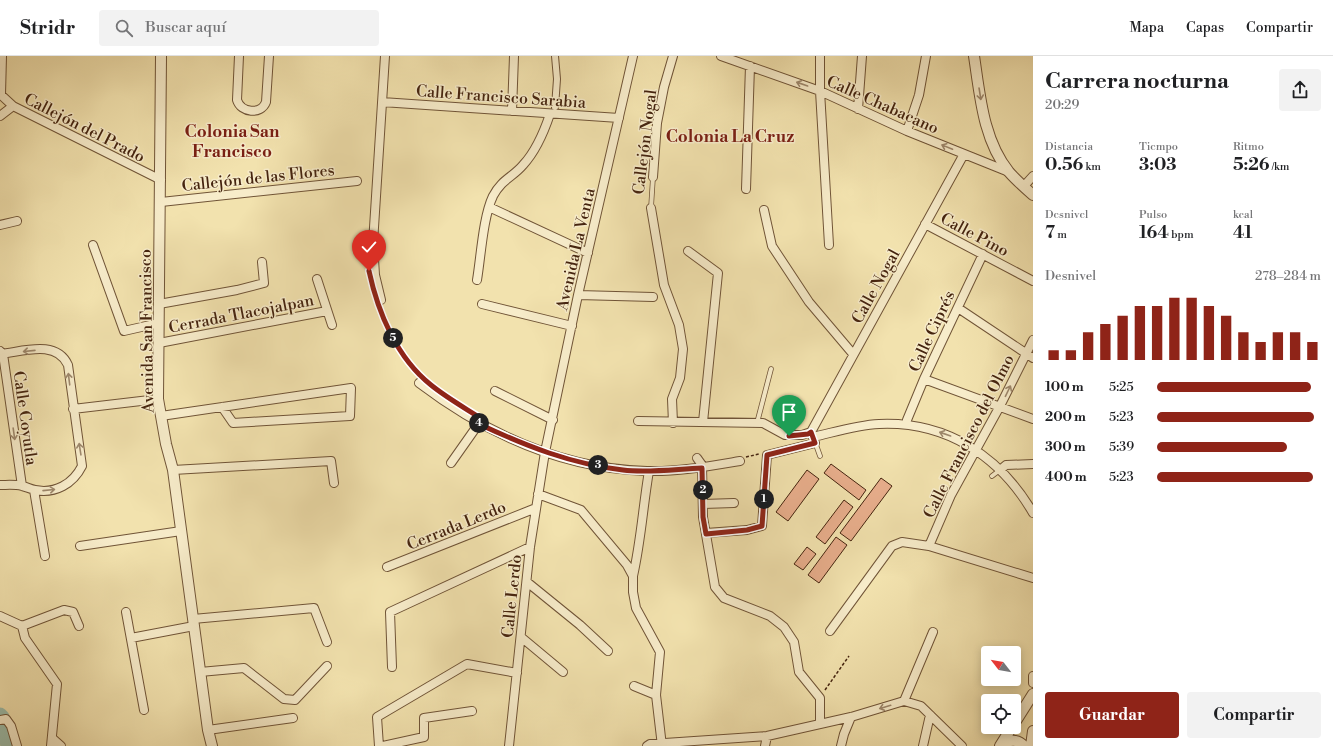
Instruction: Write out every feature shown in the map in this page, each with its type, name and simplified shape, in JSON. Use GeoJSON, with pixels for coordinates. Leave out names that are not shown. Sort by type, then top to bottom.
{"type":"FeatureCollection","features":[{"type":"Feature","properties":{"kind":"street"},"geometry":{"type":"LineString","coordinates":[[0,94],[2,56]]}},
{"type":"Feature","properties":{"kind":"street","name":"Avenida San Francisco"},"geometry":{"type":"LineString","coordinates":[[161,56],[161,202],[158,399],[166,444],[173,470],[208,730],[212,746]]}},
{"type":"Feature","properties":{"kind":"street"},"geometry":{"type":"LineString","coordinates":[[239,56],[237,100],[239,106],[245,110],[260,110],[264,107],[266,102],[269,56]]}},
{"type":"Feature","properties":{"kind":"street"},"geometry":{"type":"LineString","coordinates":[[379,301],[375,275],[373,243],[385,56]]}},
{"type":"Feature","properties":{"kind":"street"},"geometry":{"type":"LineString","coordinates":[[512,111],[514,56]]}},
{"type":"Feature","properties":{"kind":"street"},"geometry":{"type":"LineString","coordinates":[[477,280],[489,207],[494,195],[506,178],[522,166],[533,151],[544,131],[552,110],[557,79],[555,56]]}},
{"type":"Feature","properties":{"kind":"street","name":"Avenida La Venta"},"geometry":{"type":"LineString","coordinates":[[546,451],[578,295],[633,56]]}},
{"type":"Feature","properties":{"kind":"street","name":"Callejón Nogal"},"geometry":{"type":"LineString","coordinates":[[653,176],[657,123],[664,87],[673,56]]}},
{"type":"Feature","properties":{"kind":"street","name":"Calle Chabacano"},"geometry":{"type":"LineString","coordinates":[[721,56],[820,91],[907,131],[1009,172]]}},
{"type":"Feature","properties":{"kind":"street"},"geometry":{"type":"LineString","coordinates":[[820,56],[820,91],[829,245]]}},
{"type":"Feature","properties":{"kind":"street"},"geometry":{"type":"LineString","coordinates":[[858,109],[862,56]]}},
{"type":"Feature","properties":{"kind":"street"},"geometry":{"type":"LineString","coordinates":[[907,131],[919,95],[926,56]]}},
{"type":"Feature","properties":{"kind":"street"},"geometry":{"type":"LineString","coordinates":[[974,56],[984,115],[998,156],[1009,172],[1033,195]]}},
{"type":"Feature","properties":{"kind":"street"},"geometry":{"type":"LineString","coordinates":[[746,189],[750,66]]}},
{"type":"Feature","properties":{"kind":"street","name":"Callejón del Prado"},"geometry":{"type":"LineString","coordinates":[[0,94],[13,106],[161,180]]}},
{"type":"Feature","properties":{"kind":"street","name":"Calle Francisco Sarabia"},"geometry":{"type":"LineString","coordinates":[[382,102],[512,111],[552,110],[619,118]]}},
{"type":"Feature","properties":{"kind":"street"},"geometry":{"type":"LineString","coordinates":[[0,116],[13,106]]}},
{"type":"Feature","properties":{"kind":"street","name":"Calle Nogal"},"geometry":{"type":"LineString","coordinates":[[813,437],[853,354],[964,154]]}},
{"type":"Feature","properties":{"kind":"street"},"geometry":{"type":"LineString","coordinates":[[1024,186],[1033,176]]}},
{"type":"Feature","properties":{"kind":"street","name":"Callejón de las Flores"},"geometry":{"type":"LineString","coordinates":[[161,202],[357,181]]}},
{"type":"Feature","properties":{"kind":"street"},"geometry":{"type":"LineString","coordinates":[[489,207],[588,253]]}},
{"type":"Feature","properties":{"kind":"street"},"geometry":{"type":"LineString","coordinates":[[651,208],[664,285],[679,325],[683,349],[680,378],[672,399],[673,423]]}},
{"type":"Feature","properties":{"kind":"street"},"geometry":{"type":"LineString","coordinates":[[764,210],[772,246],[809,302],[853,354]]}},
{"type":"Feature","properties":{"kind":"street"},"geometry":{"type":"LineString","coordinates":[[0,225],[17,221]]}},
{"type":"Feature","properties":{"kind":"street","name":"Calle Pino"},"geometry":{"type":"LineString","coordinates":[[926,224],[1033,281]]}},
{"type":"Feature","properties":{"kind":"street"},"geometry":{"type":"LineString","coordinates":[[93,245],[124,331],[159,322]]}},
{"type":"Feature","properties":{"kind":"street"},"geometry":{"type":"LineString","coordinates":[[688,251],[718,273],[704,422]]}},
{"type":"Feature","properties":{"kind":"street","name":"Calle Ciprés"},"geometry":{"type":"LineString","coordinates":[[907,420],[924,379],[983,254]]}},
{"type":"Feature","properties":{"kind":"street"},"geometry":{"type":"LineString","coordinates":[[159,304],[237,290],[264,283],[262,262]]}},
{"type":"Feature","properties":{"kind":"street"},"geometry":{"type":"LineString","coordinates":[[317,278],[332,325]]}},
{"type":"Feature","properties":{"kind":"street"},"geometry":{"type":"LineString","coordinates":[[578,295],[653,297]]}},
{"type":"Feature","properties":{"kind":"street"},"geometry":{"type":"LineString","coordinates":[[482,304],[572,326]]}},
{"type":"Feature","properties":{"kind":"street"},"geometry":{"type":"LineString","coordinates":[[958,308],[1030,356]]}},
{"type":"Feature","properties":{"kind":"street","name":"Cerrada Tlacojalpan"},"geometry":{"type":"LineString","coordinates":[[159,343],[328,311]]}},
{"type":"Feature","properties":{"kind":"street","name":"Calle Francisco del Olmo"},"geometry":{"type":"LineString","coordinates":[[929,546],[951,495],[1000,406],[1030,356],[1033,340]]}},
{"type":"Feature","properties":{"kind":"street"},"geometry":{"type":"LineString","coordinates":[[0,486],[22,486],[34,490],[45,491],[58,488],[77,476],[82,466],[68,365],[64,358],[57,352],[48,348],[1,353]]}},
{"type":"Feature","properties":{"kind":"street","name":"Calle Coyutla"},"geometry":{"type":"LineString","coordinates":[[1,353],[22,486]]}},
{"type":"Feature","properties":{"kind":"street"},"geometry":{"type":"LineString","coordinates":[[924,379],[1033,419]]}},
{"type":"Feature","properties":{"kind":"street"},"geometry":{"type":"LineString","coordinates":[[422,381],[457,411],[481,421],[525,445],[568,459],[623,470],[649,471],[702,468],[740,460]]}},
{"type":"Feature","properties":{"kind":"street"},"geometry":{"type":"LineString","coordinates":[[161,416],[329,391],[351,388],[350,416],[233,423],[222,407]]}},
{"type":"Feature","properties":{"kind":"street"},"geometry":{"type":"LineString","coordinates":[[496,391],[553,420]]}},
{"type":"Feature","properties":{"kind":"street"},"geometry":{"type":"LineString","coordinates":[[73,409],[158,399]]}},
{"type":"Feature","properties":{"kind":"street"},"geometry":{"type":"LineString","coordinates":[[451,463],[481,421]]}},
{"type":"Feature","properties":{"kind":"street"},"geometry":{"type":"LineString","coordinates":[[638,421],[766,424],[789,436],[808,434],[813,437]]}},
{"type":"Feature","properties":{"kind":"street"},"geometry":{"type":"LineString","coordinates":[[706,534],[747,530],[762,526],[767,455],[813,437],[863,425],[896,424],[942,433],[976,449],[988,457],[1020,492],[1033,513]]}},
{"type":"Feature","properties":{"kind":"street","name":"Calle Lerdo"},"geometry":{"type":"LineString","coordinates":[[509,746],[530,547],[546,451]]}},
{"type":"Feature","properties":{"kind":"street"},"geometry":{"type":"LineString","coordinates":[[697,458],[702,468],[706,534],[715,587],[724,598],[770,616],[784,627],[794,642],[798,672],[820,698],[820,724]]}},
{"type":"Feature","properties":{"kind":"street"},"geometry":{"type":"LineString","coordinates":[[173,470],[330,461],[334,483]]}},
{"type":"Feature","properties":{"kind":"street"},"geometry":{"type":"LineString","coordinates":[[1000,470],[1006,465],[1033,464]]}},
{"type":"Feature","properties":{"kind":"street"},"geometry":{"type":"LineString","coordinates":[[649,471],[641,518],[638,555],[633,576],[633,592],[636,608],[660,652],[656,694],[662,744]]}},
{"type":"Feature","properties":{"kind":"street"},"geometry":{"type":"LineString","coordinates":[[34,490],[46,556]]}},
{"type":"Feature","properties":{"kind":"street"},"geometry":{"type":"LineString","coordinates":[[538,494],[581,510],[627,565],[633,576]]}},
{"type":"Feature","properties":{"kind":"street"},"geometry":{"type":"LineString","coordinates":[[703,504],[734,503]]}},
{"type":"Feature","properties":{"kind":"street","name":"Cerrada Lerdo"},"geometry":{"type":"LineString","coordinates":[[387,567],[536,508]]}},
{"type":"Feature","properties":{"kind":"street"},"geometry":{"type":"LineString","coordinates":[[80,546],[181,531]]}},
{"type":"Feature","properties":{"kind":"street"},"geometry":{"type":"LineString","coordinates":[[830,631],[892,546],[902,542],[929,546],[1033,578]]}},
{"type":"Feature","properties":{"kind":"street"},"geometry":{"type":"LineString","coordinates":[[392,667],[390,612],[530,547]]}},
{"type":"Feature","properties":{"kind":"street"},"geometry":{"type":"LineString","coordinates":[[527,582],[580,625],[608,651]]}},
{"type":"Feature","properties":{"kind":"street"},"geometry":{"type":"LineString","coordinates":[[131,638],[184,628],[194,623],[314,608],[327,642]]}},
{"type":"Feature","properties":{"kind":"street"},"geometry":{"type":"LineString","coordinates":[[0,616],[22,626],[64,610],[73,612],[79,626]]}},
{"type":"Feature","properties":{"kind":"street"},"geometry":{"type":"LineString","coordinates":[[126,612],[144,710]]}},
{"type":"Feature","properties":{"kind":"street"},"geometry":{"type":"LineString","coordinates":[[22,626],[25,638],[57,684],[51,742],[61,746]]}},
{"type":"Feature","properties":{"kind":"street"},"geometry":{"type":"LineString","coordinates":[[904,701],[934,632]]}},
{"type":"Feature","properties":{"kind":"street"},"geometry":{"type":"LineString","coordinates":[[521,637],[563,672]]}},
{"type":"Feature","properties":{"kind":"street"},"geometry":{"type":"LineString","coordinates":[[379,746],[377,717],[467,664],[517,673]]}},
{"type":"Feature","properties":{"kind":"street"},"geometry":{"type":"LineString","coordinates":[[200,672],[244,668],[284,699],[295,700],[327,666]]}},
{"type":"Feature","properties":{"kind":"street"},"geometry":{"type":"LineString","coordinates":[[1033,676],[1033,683]]}},
{"type":"Feature","properties":{"kind":"street"},"geometry":{"type":"LineString","coordinates":[[634,686],[656,694]]}},
{"type":"Feature","properties":{"kind":"street"},"geometry":{"type":"LineString","coordinates":[[1021,713],[1033,694]]}},
{"type":"Feature","properties":{"kind":"street"},"geometry":{"type":"LineString","coordinates":[[647,746],[650,744],[767,736],[852,717],[904,701],[921,706],[962,746]]}},
{"type":"Feature","properties":{"kind":"street"},"geometry":{"type":"LineString","coordinates":[[383,746],[424,737],[424,718],[472,711]]}},
{"type":"Feature","properties":{"kind":"street"},"geometry":{"type":"LineString","coordinates":[[923,746],[930,715]]}},
{"type":"Feature","properties":{"kind":"street"},"geometry":{"type":"LineString","coordinates":[[841,746],[844,734],[852,717]]}},
{"type":"Feature","properties":{"kind":"street"},"geometry":{"type":"LineString","coordinates":[[208,730],[293,718]]}},
{"type":"Feature","properties":{"kind":"street"},"geometry":{"type":"LineString","coordinates":[[3,720],[11,726],[17,746]]}},
{"type":"Feature","properties":{"kind":"street"},"geometry":{"type":"LineString","coordinates":[[1031,746],[1033,731]]}},
{"type":"Feature","properties":{"kind":"street"},"geometry":{"type":"LineString","coordinates":[[1000,746],[1008,734]]}},
{"type":"Feature","properties":{"kind":"street"},"geometry":{"type":"LineString","coordinates":[[766,746],[767,736]]}},
{"type":"Feature","properties":{"kind":"street"},"geometry":{"type":"LineString","coordinates":[[1000,746],[1012,741],[1020,742],[1024,746]]}},
{"type":"Feature","properties":{"kind":"lane","name":"Callejón Nogal"},"geometry":{"type":"LineString","coordinates":[[651,208],[653,176]]}},
{"type":"Feature","properties":{"kind":"lane"},"geometry":{"type":"LineString","coordinates":[[757,424],[771,368]]}},
{"type":"Feature","properties":{"kind":"lane"},"geometry":{"type":"LineString","coordinates":[[813,437],[820,456]]}},
{"type":"Feature","properties":{"kind":"lane"},"geometry":{"type":"LineString","coordinates":[[992,476],[1000,470]]}},
{"type":"Feature","properties":{"kind":"path"},"geometry":{"type":"LineString","coordinates":[[379,301],[394,339],[422,381]]}},
{"type":"Feature","properties":{"kind":"path"},"geometry":{"type":"LineString","coordinates":[[740,460],[760,453]]}},
{"type":"Feature","properties":{"kind":"path"},"geometry":{"type":"LineString","coordinates":[[820,698],[832,678],[849,656]]}},
{"type":"Feature","properties":{"kind":"building"},"geometry":{"type":"Polygon","coordinates":[[[831,464],[866,490],[859,500],[824,473],[831,464]]]}},
{"type":"Feature","properties":{"kind":"building"},"geometry":{"type":"Polygon","coordinates":[[[807,470],[819,479],[788,521],[776,512],[807,470]]]}},
{"type":"Feature","properties":{"kind":"building"},"geometry":{"type":"Polygon","coordinates":[[[881,478],[892,486],[851,541],[840,533],[881,478]]]}},
{"type":"Feature","properties":{"kind":"building"},"geometry":{"type":"Polygon","coordinates":[[[844,500],[853,507],[825,544],[816,537],[844,500]]]}},
{"type":"Feature","properties":{"kind":"building"},"geometry":{"type":"Polygon","coordinates":[[[836,537],[847,545],[819,583],[808,575],[836,537]]]}},
{"type":"Feature","properties":{"kind":"building"},"geometry":{"type":"Polygon","coordinates":[[[807,547],[816,554],[803,570],[794,564],[807,547]]]}},
{"type":"Feature","properties":{"kind":"waterway"},"geometry":{"type":"LineString","coordinates":[[0,715],[2,717],[8,746]]}},
{"type":"Feature","properties":{"kind":"district","name":"Colonia La Cruz"},"geometry":{"type":"Point","coordinates":[730,136]}},
{"type":"Feature","properties":{"kind":"district","name":"Colonia San Francisco"},"geometry":{"type":"Point","coordinates":[232,141]}},
{"type":"Feature","properties":{"kind":"route"},"geometry":{"type":"LineString","coordinates":[[369,271],[373,289],[382,315],[406,359],[430,384],[444,395],[482,419],[479,424],[525,445],[545,452],[568,459],[623,470],[649,471],[702,468],[703,517],[706,534],[747,530],[762,526],[767,455],[815,443],[811,432],[808,434],[789,436]]}}]}
